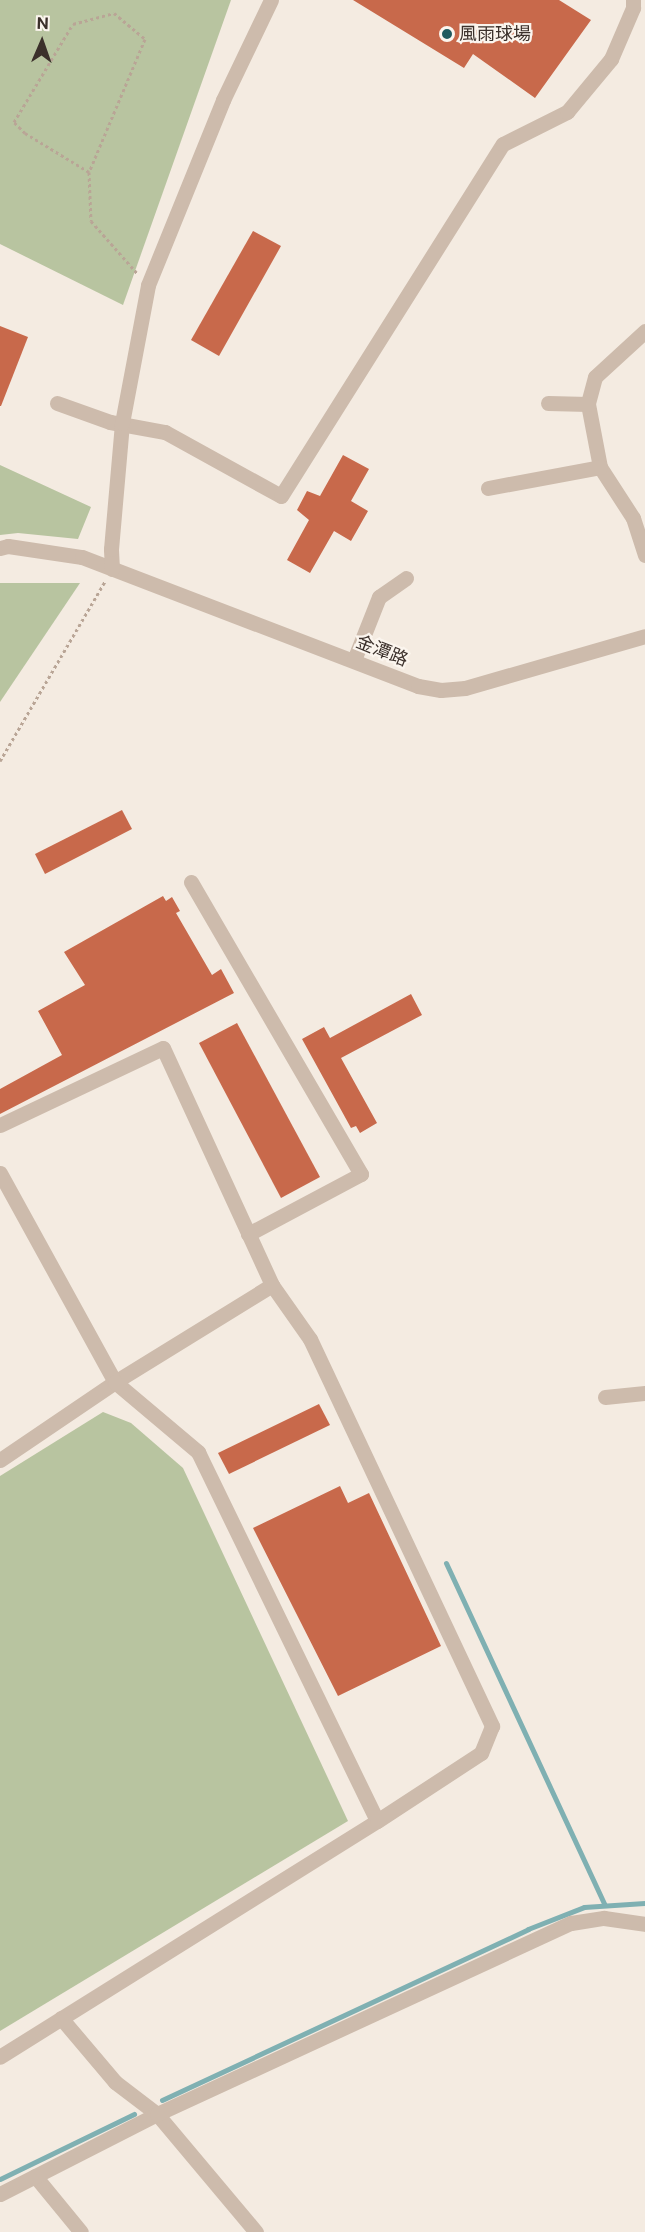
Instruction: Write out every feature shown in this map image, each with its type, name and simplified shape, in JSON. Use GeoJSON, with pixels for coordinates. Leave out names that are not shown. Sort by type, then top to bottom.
{"type":"FeatureCollection","features":[{"type":"Feature","properties":{"kind":"street"},"geometry":{"type":"LineString","coordinates":[[112,569],[111,549],[122,423],[148,285],[223,100],[271,0]]}},
{"type":"Feature","properties":{"kind":"street"},"geometry":{"type":"LineString","coordinates":[[57,403],[122,423],[165,432],[281,496],[503,144],[567,112],[611,59],[633,8],[633,0]]}},
{"type":"Feature","properties":{"kind":"street"},"geometry":{"type":"LineString","coordinates":[[645,332],[595,377],[588,404],[600,467],[633,518],[645,555]]}},
{"type":"Feature","properties":{"kind":"street"},"geometry":{"type":"LineString","coordinates":[[548,403],[588,404]]}},
{"type":"Feature","properties":{"kind":"street"},"geometry":{"type":"LineString","coordinates":[[488,488],[600,467]]}},
{"type":"Feature","properties":{"kind":"street","name":"金潭路"},"geometry":{"type":"LineString","coordinates":[[0,548],[8,546],[82,557],[418,686],[441,690],[465,688],[645,636]]}},
{"type":"Feature","properties":{"kind":"street"},"geometry":{"type":"LineString","coordinates":[[354,660],[379,597],[406,578]]}},
{"type":"Feature","properties":{"kind":"street"},"geometry":{"type":"LineString","coordinates":[[191,882],[360,1174],[248,1234]]}},
{"type":"Feature","properties":{"kind":"street"},"geometry":{"type":"LineString","coordinates":[[0,1125],[163,1048],[272,1285],[310,1339],[492,1726],[481,1753],[377,1821],[0,2056]]}},
{"type":"Feature","properties":{"kind":"street"},"geometry":{"type":"LineString","coordinates":[[0,1173],[115,1382],[198,1452],[377,1821]]}},
{"type":"Feature","properties":{"kind":"street"},"geometry":{"type":"LineString","coordinates":[[0,1460],[115,1382],[272,1285]]}},
{"type":"Feature","properties":{"kind":"street"},"geometry":{"type":"LineString","coordinates":[[605,1397],[645,1393]]}},
{"type":"Feature","properties":{"kind":"street"},"geometry":{"type":"LineString","coordinates":[[0,2194],[158,2114],[571,1923],[604,1918],[645,1924]]}},
{"type":"Feature","properties":{"kind":"street"},"geometry":{"type":"LineString","coordinates":[[62,2018],[115,2082],[158,2114],[256,2232]]}},
{"type":"Feature","properties":{"kind":"street"},"geometry":{"type":"LineString","coordinates":[[35,2176],[81,2232]]}},
{"type":"Feature","properties":{"kind":"path"},"geometry":{"type":"LineString","coordinates":[[89,172],[25,133],[14,122],[73,24],[114,14],[145,39],[89,172],[90,221],[148,285]]}},
{"type":"Feature","properties":{"kind":"path"},"geometry":{"type":"LineString","coordinates":[[0,761],[112,569]]}},
{"type":"Feature","properties":{"kind":"green space"},"geometry":{"type":"Polygon","coordinates":[[[0,0],[231,0],[123,305],[0,244],[0,0]]]}},
{"type":"Feature","properties":{"kind":"green space"},"geometry":{"type":"Polygon","coordinates":[[[0,465],[91,507],[78,539],[18,533],[0,535],[0,465]]]}},
{"type":"Feature","properties":{"kind":"green space"},"geometry":{"type":"Polygon","coordinates":[[[0,583],[80,583],[0,702],[0,583]]]}},
{"type":"Feature","properties":{"kind":"green space"},"geometry":{"type":"Polygon","coordinates":[[[103,1412],[131,1423],[183,1468],[348,1821],[0,2031],[0,1476],[103,1412]]]}},
{"type":"Feature","properties":{"kind":"building"},"geometry":{"type":"Polygon","coordinates":[[[353,0],[559,0],[591,20],[535,98],[473,54],[464,68],[353,0]]]}},
{"type":"Feature","properties":{"kind":"building"},"geometry":{"type":"Polygon","coordinates":[[[253,231],[281,246],[219,356],[191,340],[253,231]]]}},
{"type":"Feature","properties":{"kind":"building"},"geometry":{"type":"Polygon","coordinates":[[[0,326],[28,337],[1,406],[0,406],[0,326]]]}},
{"type":"Feature","properties":{"kind":"building"},"geometry":{"type":"Polygon","coordinates":[[[343,455],[369,469],[351,501],[368,511],[351,541],[334,531],[310,573],[287,560],[309,520],[297,510],[307,491],[320,496],[343,455]]]}},
{"type":"Feature","properties":{"kind":"building"},"geometry":{"type":"Polygon","coordinates":[[[122,810],[132,829],[45,874],[35,854],[122,810]]]}},
{"type":"Feature","properties":{"kind":"building"},"geometry":{"type":"Polygon","coordinates":[[[163,896],[166,901],[172,897],[180,911],[176,913],[212,975],[221,969],[234,993],[0,1114],[0,1089],[62,1055],[38,1011],[85,985],[64,952],[163,896]]]}},
{"type":"Feature","properties":{"kind":"building"},"geometry":{"type":"Polygon","coordinates":[[[411,994],[422,1015],[341,1058],[377,1123],[360,1133],[356,1126],[351,1128],[302,1039],[324,1027],[330,1038],[411,994]]]}},
{"type":"Feature","properties":{"kind":"building"},"geometry":{"type":"Polygon","coordinates":[[[237,1023],[320,1177],[281,1198],[199,1043],[237,1023]]]}},
{"type":"Feature","properties":{"kind":"building"},"geometry":{"type":"Polygon","coordinates":[[[319,1404],[330,1425],[229,1474],[218,1453],[319,1404]]]}},
{"type":"Feature","properties":{"kind":"building"},"geometry":{"type":"Polygon","coordinates":[[[340,1486],[348,1503],[369,1493],[441,1646],[338,1696],[253,1528],[340,1486]]]}},
{"type":"Feature","properties":{"kind":"waterway"},"geometry":{"type":"LineString","coordinates":[[446,1563],[604,1904]]}},
{"type":"Feature","properties":{"kind":"waterway"},"geometry":{"type":"LineString","coordinates":[[162,2100],[528,1929],[584,1907],[645,1903]]}},
{"type":"Feature","properties":{"kind":"waterway"},"geometry":{"type":"LineString","coordinates":[[0,2179],[134,2114]]}},
{"type":"Feature","properties":{"kind":"place","name":"風雨球場"},"geometry":{"type":"Point","coordinates":[447,34]}}]}
